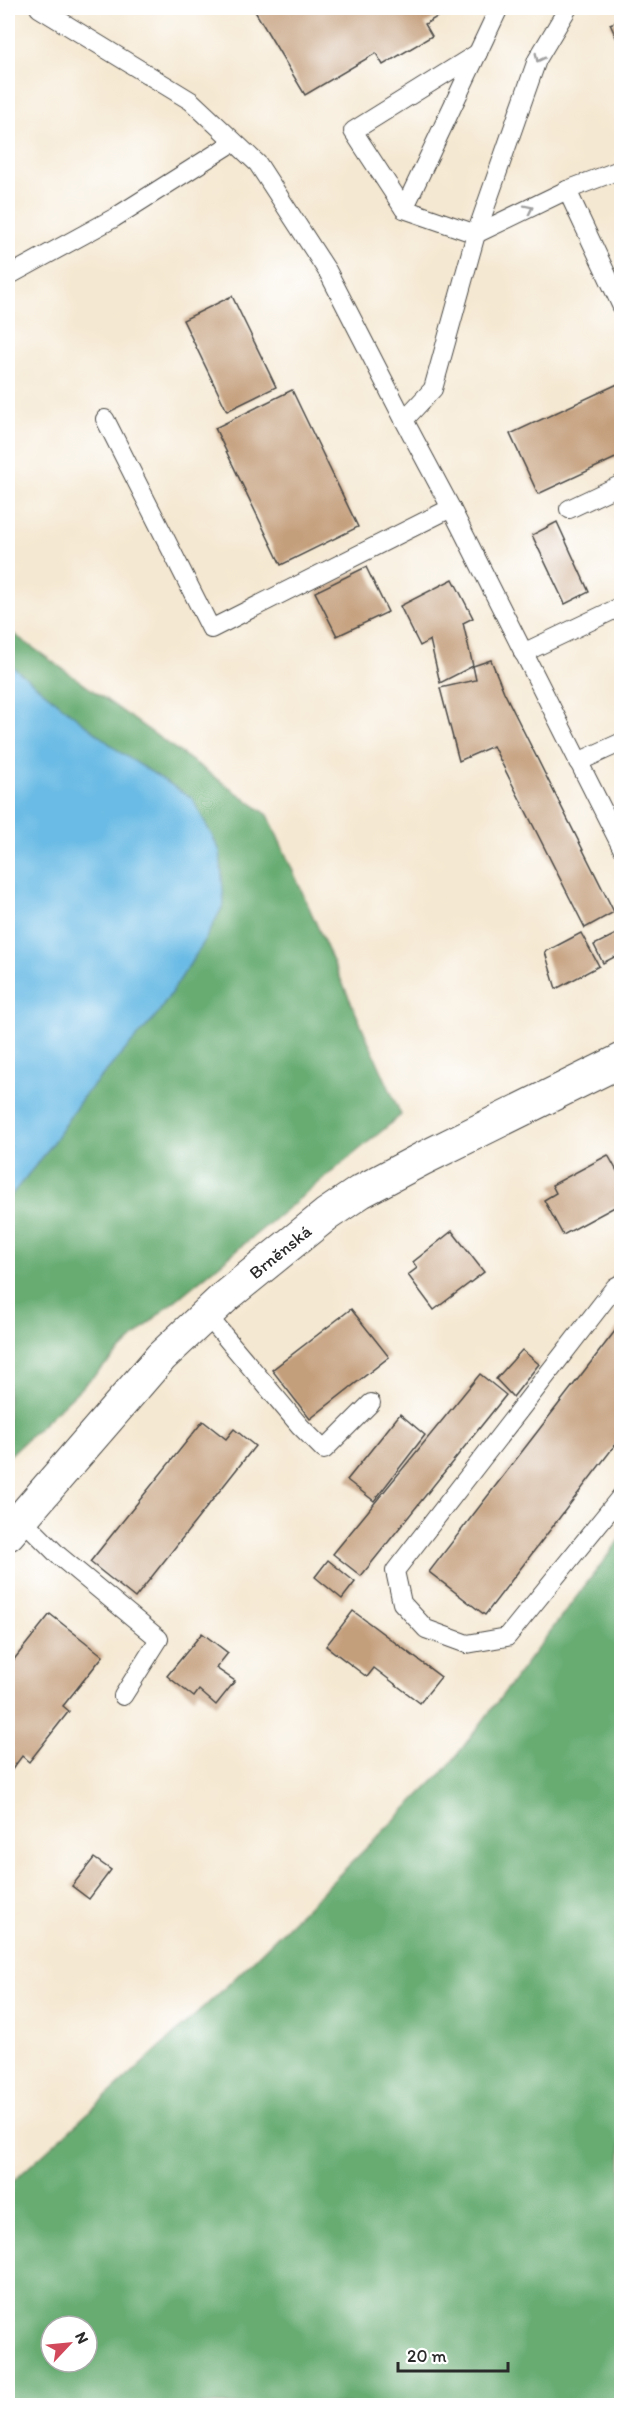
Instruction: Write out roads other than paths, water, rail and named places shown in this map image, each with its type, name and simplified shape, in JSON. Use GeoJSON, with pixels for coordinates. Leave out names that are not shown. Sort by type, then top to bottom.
{"type":"FeatureCollection","features":[{"type":"Feature","properties":{"kind":"main road","name":"Brněnská"},"geometry":{"type":"LineString","coordinates":[[14,1526],[161,1357],[206,1314],[326,1215],[360,1192],[422,1159],[621,1060]]}},
{"type":"Feature","properties":{"kind":"lane"},"geometry":{"type":"LineString","coordinates":[[39,8],[191,101],[258,164],[328,272],[451,508],[621,848]]}},
{"type":"Feature","properties":{"kind":"lane"},"geometry":{"type":"LineString","coordinates":[[405,209],[498,8]]}},
{"type":"Feature","properties":{"kind":"lane"},"geometry":{"type":"LineString","coordinates":[[404,420],[433,389],[476,234],[537,60],[568,8]]}},
{"type":"Feature","properties":{"kind":"lane"},"geometry":{"type":"LineString","coordinates":[[478,53],[353,130],[405,209],[476,234],[567,190],[621,169]]}},
{"type":"Feature","properties":{"kind":"lane"},"geometry":{"type":"LineString","coordinates":[[8,276],[114,218],[234,142]]}},
{"type":"Feature","properties":{"kind":"lane"},"geometry":{"type":"LineString","coordinates":[[567,190],[621,307]]}},
{"type":"Feature","properties":{"kind":"lane"},"geometry":{"type":"LineString","coordinates":[[105,419],[211,629],[451,508]]}},
{"type":"Feature","properties":{"kind":"lane"},"geometry":{"type":"LineString","coordinates":[[569,509],[621,484]]}},
{"type":"Feature","properties":{"kind":"lane"},"geometry":{"type":"LineString","coordinates":[[523,653],[621,606]]}},
{"type":"Feature","properties":{"kind":"lane"},"geometry":{"type":"LineString","coordinates":[[578,762],[621,742]]}},
{"type":"Feature","properties":{"kind":"lane"},"geometry":{"type":"LineString","coordinates":[[621,1283],[615,1287],[395,1571],[402,1603],[426,1629],[467,1644],[507,1637],[621,1496]]}},
{"type":"Feature","properties":{"kind":"lane"},"geometry":{"type":"LineString","coordinates":[[206,1314],[300,1426],[324,1450],[371,1403]]}},
{"type":"Feature","properties":{"kind":"lane"},"geometry":{"type":"LineString","coordinates":[[14,1526],[59,1556],[159,1639],[123,1696]]}},
{"type":"Feature","properties":{"kind":"water"},"geometry":{"type":"Polygon","coordinates":[[[8,663],[121,753],[192,798],[220,851],[224,904],[201,947],[157,1015],[83,1097],[45,1154],[8,1199],[8,663]]]}}]}
